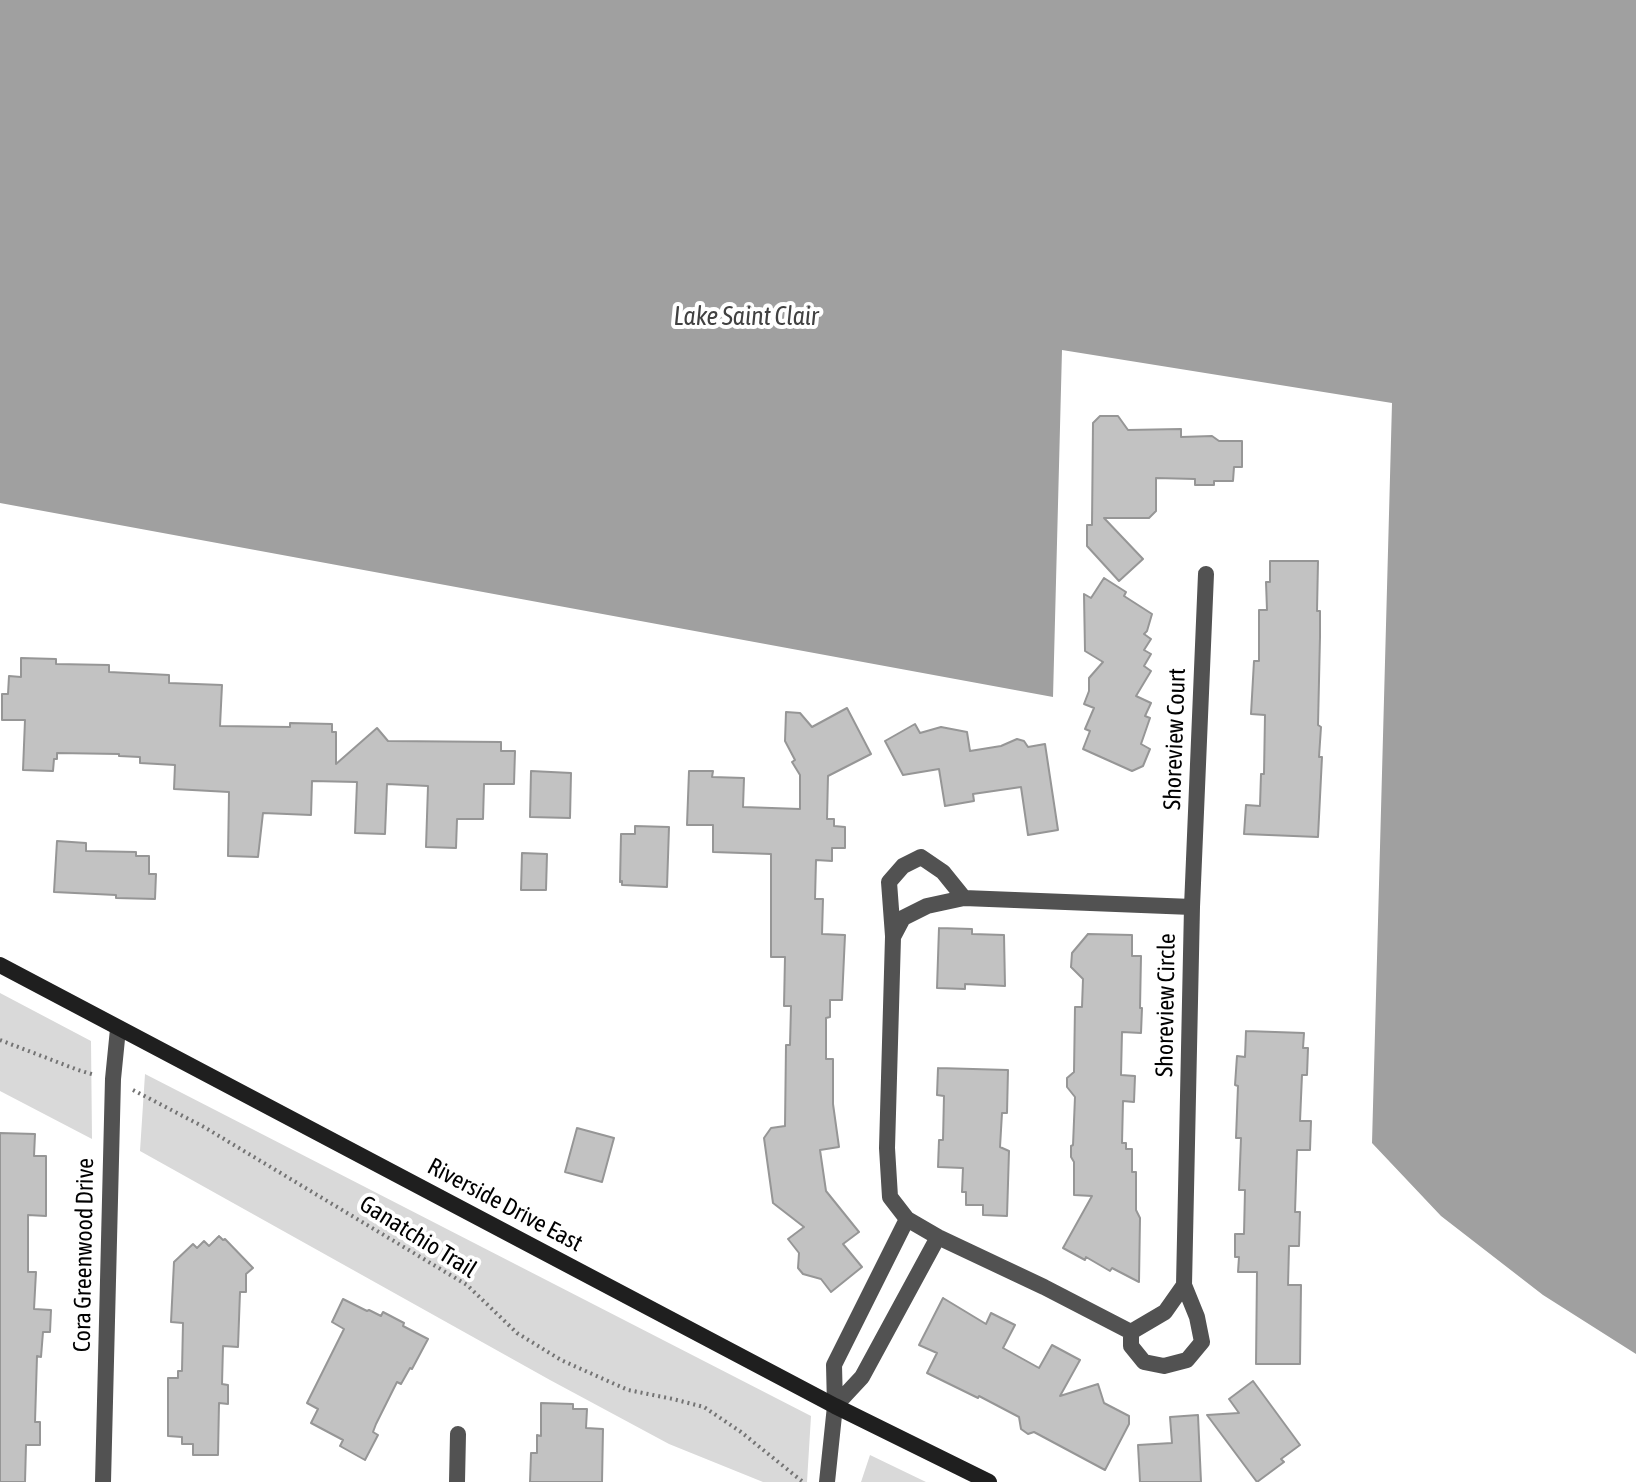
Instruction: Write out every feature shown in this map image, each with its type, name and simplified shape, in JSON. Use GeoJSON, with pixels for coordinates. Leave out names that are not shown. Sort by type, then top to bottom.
{"type":"FeatureCollection","features":[{"type":"Feature","properties":{"kind":"main road","name":"Riverside Drive East"},"geometry":{"type":"LineString","coordinates":[[0,965],[835,1406],[989,1482]]}},
{"type":"Feature","properties":{"kind":"street","name":"Shoreview Court"},"geometry":{"type":"LineString","coordinates":[[1192,907],[1206,574]]}},
{"type":"Feature","properties":{"kind":"street"},"geometry":{"type":"LineString","coordinates":[[964,898],[943,872],[921,857],[903,866],[889,882],[893,937],[887,1148],[890,1197],[907,1219],[938,1237],[1131,1332],[1165,1312],[1184,1285]]}},
{"type":"Feature","properties":{"kind":"street","name":"Shoreview Circle"},"geometry":{"type":"LineString","coordinates":[[893,937],[903,918],[927,906],[964,898],[1192,907],[1184,1285],[1197,1317],[1202,1342],[1187,1360],[1164,1366],[1144,1362],[1131,1346],[1131,1332]]}},
{"type":"Feature","properties":{"kind":"street","name":"Cora Greenwood Drive"},"geometry":{"type":"LineString","coordinates":[[103,1482],[113,1079],[118,1029]]}},
{"type":"Feature","properties":{"kind":"street"},"geometry":{"type":"LineString","coordinates":[[827,1482],[835,1406],[834,1365],[907,1219]]}},
{"type":"Feature","properties":{"kind":"street"},"geometry":{"type":"LineString","coordinates":[[835,1406],[862,1377],[938,1237]]}},
{"type":"Feature","properties":{"kind":"street"},"geometry":{"type":"LineString","coordinates":[[457,1482],[458,1434]]}},
{"type":"Feature","properties":{"kind":"path","name":"Ganatchio Trail"},"geometry":{"type":"LineString","coordinates":[[0,1040],[78,1070],[113,1079],[204,1127],[467,1285],[517,1333],[561,1360],[628,1390],[704,1407],[741,1432],[803,1482]]}},
{"type":"Feature","properties":{"kind":"shaded area"},"geometry":{"type":"Polygon","coordinates":[[[0,993],[91,1041],[92,1139],[0,1091],[0,993]]]}},
{"type":"Feature","properties":{"kind":"shaded area"},"geometry":{"type":"Polygon","coordinates":[[[145,1074],[811,1416],[807,1482],[763,1482],[669,1444],[140,1151],[145,1074]]]}},
{"type":"Feature","properties":{"kind":"shaded area"},"geometry":{"type":"Polygon","coordinates":[[[870,1455],[926,1482],[861,1482],[870,1455]]]}},
{"type":"Feature","properties":{"kind":"water","name":"Lake Saint Clair"},"geometry":{"type":"Polygon","coordinates":[[[0,0],[1636,0],[1636,1354],[1543,1295],[1441,1216],[1372,1143],[1392,403],[1062,350],[1053,697],[0,503],[0,0]]]}},
{"type":"Feature","properties":{"kind":"building"},"geometry":{"type":"Polygon","coordinates":[[[1100,416],[1118,416],[1128,430],[1181,429],[1181,437],[1212,436],[1219,441],[1242,441],[1242,467],[1234,467],[1233,481],[1195,485],[1195,479],[1156,478],[1156,511],[1149,518],[1104,518],[1143,559],[1119,581],[1087,546],[1087,525],[1092,525],[1093,423],[1100,416]]]}},
{"type":"Feature","properties":{"kind":"building"},"geometry":{"type":"Polygon","coordinates":[[[1270,561],[1318,561],[1318,725],[1321,727],[1319,757],[1322,757],[1318,837],[1244,834],[1246,805],[1260,806],[1261,774],[1264,774],[1265,715],[1251,714],[1254,661],[1259,661],[1259,610],[1267,610],[1266,582],[1270,582],[1270,561]]]}},
{"type":"Feature","properties":{"kind":"building"},"geometry":{"type":"Polygon","coordinates":[[[1104,578],[1152,614],[1144,634],[1151,639],[1144,650],[1151,654],[1144,666],[1151,671],[1136,696],[1151,703],[1145,716],[1150,718],[1141,744],[1150,749],[1143,766],[1132,771],[1083,749],[1090,731],[1085,729],[1094,708],[1084,704],[1089,691],[1089,678],[1103,662],[1085,651],[1084,594],[1091,598],[1104,578]]]}},
{"type":"Feature","properties":{"kind":"building"},"geometry":{"type":"Polygon","coordinates":[[[21,658],[56,659],[56,664],[109,665],[109,672],[169,675],[169,683],[222,685],[220,726],[332,724],[332,732],[336,732],[336,764],[377,728],[388,741],[501,742],[501,751],[515,751],[514,784],[484,784],[483,819],[457,819],[456,848],[426,847],[428,786],[387,784],[385,834],[355,833],[357,782],[312,781],[311,815],[263,813],[258,857],[228,856],[229,792],[174,789],[175,765],[140,763],[140,757],[119,754],[57,753],[53,771],[23,770],[25,720],[2,720],[2,694],[8,694],[9,676],[21,677],[21,658]]]}},
{"type":"Feature","properties":{"kind":"building"},"geometry":{"type":"Polygon","coordinates":[[[847,708],[871,754],[828,776],[827,819],[834,819],[834,826],[845,827],[845,848],[832,848],[832,861],[816,860],[815,899],[823,899],[822,934],[845,935],[842,1000],[830,1000],[830,1017],[826,1018],[826,1059],[833,1059],[833,1104],[839,1147],[820,1150],[826,1191],[859,1232],[843,1244],[862,1267],[831,1292],[821,1279],[803,1274],[798,1268],[799,1253],[788,1239],[804,1227],[773,1203],[764,1138],[771,1128],[785,1126],[786,1045],[790,1045],[791,1006],[784,1006],[785,957],[771,957],[771,854],[713,852],[713,825],[687,825],[689,771],[713,771],[712,777],[744,778],[743,807],[800,809],[800,775],[785,741],[786,712],[800,713],[812,727],[847,708]]]}},
{"type":"Feature","properties":{"kind":"building"},"geometry":{"type":"Polygon","coordinates":[[[915,724],[920,733],[941,727],[967,732],[970,751],[1001,746],[1017,739],[1024,741],[1028,747],[1045,744],[1058,830],[1028,835],[1021,787],[973,794],[974,801],[945,806],[939,769],[903,775],[885,741],[915,724]]]}},
{"type":"Feature","properties":{"kind":"building"},"geometry":{"type":"Polygon","coordinates":[[[531,771],[571,773],[570,818],[530,817],[531,771]]]}},
{"type":"Feature","properties":{"kind":"building"},"geometry":{"type":"Polygon","coordinates":[[[635,826],[669,827],[667,887],[622,885],[620,882],[621,834],[635,834],[635,826]]]}},
{"type":"Feature","properties":{"kind":"building"},"geometry":{"type":"Polygon","coordinates":[[[57,841],[86,843],[86,851],[136,852],[136,856],[149,856],[149,874],[156,874],[155,899],[54,892],[57,841]]]}},
{"type":"Feature","properties":{"kind":"building"},"geometry":{"type":"Polygon","coordinates":[[[522,853],[547,854],[546,890],[521,890],[522,853]]]}},
{"type":"Feature","properties":{"kind":"building"},"geometry":{"type":"Polygon","coordinates":[[[939,928],[972,929],[972,934],[1004,935],[1005,986],[965,984],[965,989],[937,988],[939,928]]]}},
{"type":"Feature","properties":{"kind":"building"},"geometry":{"type":"Polygon","coordinates":[[[1088,934],[1132,935],[1132,956],[1141,956],[1141,1033],[1122,1032],[1121,1075],[1135,1076],[1134,1102],[1123,1101],[1122,1143],[1126,1143],[1126,1149],[1132,1149],[1132,1172],[1136,1172],[1136,1210],[1140,1218],[1139,1282],[1063,1248],[1092,1196],[1074,1195],[1071,1146],[1075,1097],[1067,1087],[1067,1078],[1074,1072],[1075,1007],[1082,1007],[1083,979],[1071,967],[1072,953],[1088,934]]]}},
{"type":"Feature","properties":{"kind":"building"},"geometry":{"type":"Polygon","coordinates":[[[1246,1031],[1304,1033],[1303,1048],[1308,1048],[1307,1075],[1302,1075],[1300,1121],[1311,1121],[1310,1150],[1297,1150],[1295,1212],[1300,1212],[1299,1246],[1289,1246],[1288,1285],[1301,1285],[1300,1364],[1256,1364],[1257,1272],[1238,1272],[1239,1257],[1235,1257],[1235,1234],[1244,1234],[1245,1190],[1239,1190],[1241,1138],[1236,1138],[1238,1086],[1235,1085],[1237,1056],[1245,1057],[1246,1031]]]}},
{"type":"Feature","properties":{"kind":"building"},"geometry":{"type":"Polygon","coordinates":[[[938,1068],[1008,1070],[1007,1113],[1002,1113],[1000,1147],[1009,1151],[1007,1216],[983,1215],[983,1205],[966,1205],[966,1192],[962,1192],[963,1168],[938,1167],[939,1140],[943,1140],[944,1096],[937,1095],[938,1068]]]}},
{"type":"Feature","properties":{"kind":"building"},"geometry":{"type":"Polygon","coordinates":[[[577,1128],[614,1138],[602,1182],[565,1172],[577,1128]]]}},
{"type":"Feature","properties":{"kind":"building"},"geometry":{"type":"Polygon","coordinates":[[[0,1133],[35,1134],[34,1156],[46,1156],[46,1216],[28,1215],[28,1272],[36,1272],[34,1309],[51,1310],[50,1332],[43,1332],[41,1357],[37,1356],[35,1422],[40,1422],[40,1445],[26,1445],[25,1482],[0,1482],[0,1133]]]}},
{"type":"Feature","properties":{"kind":"building"},"geometry":{"type":"Polygon","coordinates":[[[219,1236],[253,1268],[246,1274],[246,1292],[240,1292],[238,1347],[223,1346],[222,1384],[228,1385],[228,1404],[219,1403],[218,1455],[193,1455],[193,1444],[182,1444],[182,1437],[168,1436],[168,1378],[178,1378],[178,1371],[182,1371],[183,1323],[171,1322],[174,1262],[193,1244],[197,1248],[204,1241],[209,1246],[219,1236]]]}},
{"type":"Feature","properties":{"kind":"building"},"geometry":{"type":"Polygon","coordinates":[[[943,1298],[986,1324],[991,1313],[1015,1325],[1003,1348],[1039,1368],[1052,1345],[1080,1360],[1060,1396],[1098,1384],[1104,1403],[1129,1416],[1129,1424],[1105,1470],[1034,1432],[1028,1434],[1021,1429],[1019,1417],[927,1373],[937,1353],[919,1345],[943,1298]]]}},
{"type":"Feature","properties":{"kind":"building"},"geometry":{"type":"Polygon","coordinates":[[[343,1299],[381,1316],[383,1312],[428,1339],[412,1369],[401,1384],[397,1382],[376,1424],[373,1432],[378,1435],[365,1460],[340,1446],[343,1440],[311,1423],[318,1409],[307,1403],[344,1329],[332,1322],[343,1299]]]}},
{"type":"Feature","properties":{"kind":"building"},"geometry":{"type":"Polygon","coordinates":[[[1253,1381],[1300,1445],[1281,1459],[1284,1462],[1257,1482],[1207,1415],[1239,1413],[1229,1399],[1253,1381]]]}},
{"type":"Feature","properties":{"kind":"building"},"geometry":{"type":"Polygon","coordinates":[[[541,1403],[573,1404],[573,1409],[587,1409],[586,1428],[603,1429],[602,1482],[530,1482],[531,1453],[537,1453],[537,1435],[541,1436],[541,1403]]]}},
{"type":"Feature","properties":{"kind":"building"},"geometry":{"type":"Polygon","coordinates":[[[1198,1415],[1201,1482],[1140,1482],[1138,1445],[1172,1443],[1170,1417],[1198,1415]]]}}]}
